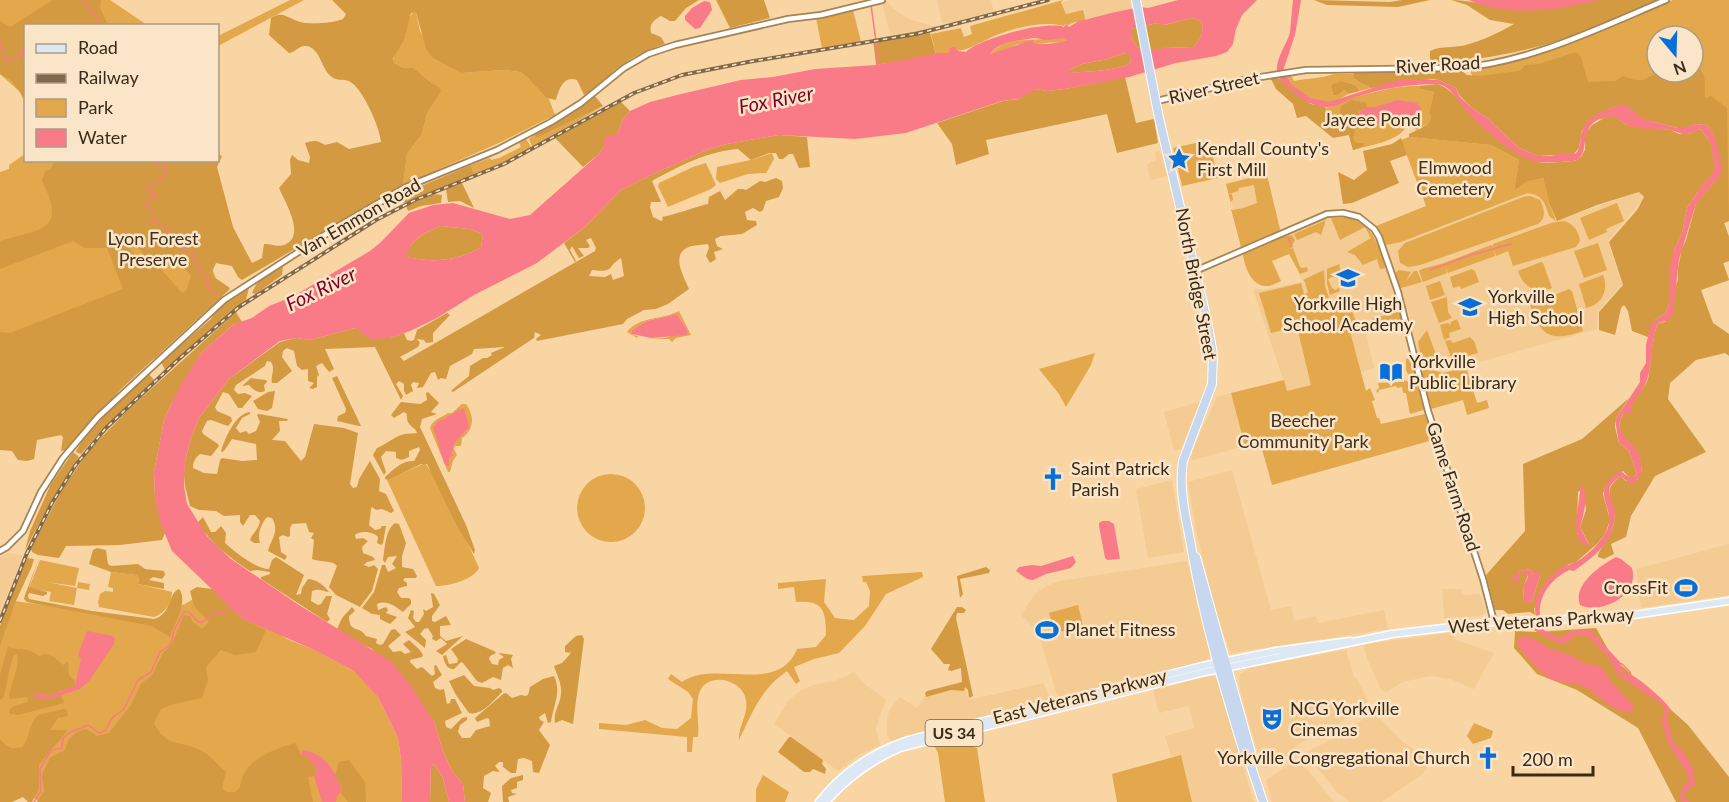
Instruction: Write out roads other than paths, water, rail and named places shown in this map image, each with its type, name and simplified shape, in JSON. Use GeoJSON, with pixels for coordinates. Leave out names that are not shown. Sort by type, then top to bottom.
{"type":"FeatureCollection","features":[{"type":"Feature","properties":{"kind":"highway","name":"North Bridge Street"},"geometry":{"type":"LineString","coordinates":[[1135,2],[1211,344],[1213,375],[1208,396],[1186,448],[1181,472],[1183,499],[1200,593],[1226,681],[1251,753],[1250,763],[1263,802]]}},
{"type":"Feature","properties":{"kind":"highway","name":"North Bridge Street"},"geometry":{"type":"LineString","coordinates":[[1151,79],[1153,103],[1159,118]]}},
{"type":"Feature","properties":{"kind":"main road","name":"West Veterans Parkway"},"geometry":{"type":"LineString","coordinates":[[1222,665],[1343,641],[1421,629],[1494,622],[1620,617],[1729,602]]}},
{"type":"Feature","properties":{"kind":"main road"},"geometry":{"type":"LineString","coordinates":[[1218,650],[1239,662],[1226,681],[1203,669],[1218,650]]}},
{"type":"Feature","properties":{"kind":"main road","name":"East Veterans Parkway"},"geometry":{"type":"LineString","coordinates":[[819,802],[840,779],[858,764],[897,744],[1222,665]]}},
{"type":"Feature","properties":{"kind":"main road","name":"East Veterans Parkway"},"geometry":{"type":"LineString","coordinates":[[826,802],[842,784],[862,768],[900,748],[1203,669]]}},
{"type":"Feature","properties":{"kind":"street","name":"Van Emmon Road"},"geometry":{"type":"LineString","coordinates":[[0,551],[23,531],[41,492],[82,433],[194,326],[241,288],[386,198],[489,154],[551,122],[581,103],[644,55],[675,45],[787,19],[808,17],[882,0]]}},
{"type":"Feature","properties":{"kind":"street","name":"River Road"},"geometry":{"type":"LineString","coordinates":[[1272,75],[1327,68],[1458,68],[1479,65],[1562,42],[1666,0]]}},
{"type":"Feature","properties":{"kind":"street","name":"River Street"},"geometry":{"type":"LineString","coordinates":[[1157,101],[1272,75]]}},
{"type":"Feature","properties":{"kind":"street","name":"Game Farm Road"},"geometry":{"type":"LineString","coordinates":[[1195,271],[1327,214],[1343,213],[1359,217],[1374,230],[1379,237],[1398,292],[1428,411],[1483,579],[1494,622]]}},
{"type":"Feature","properties":{"kind":"water","name":"Fox River"},"geometry":{"type":"Polygon","coordinates":[[[1178,0],[1257,0],[1242,15],[1233,44],[1227,52],[1216,56],[1176,63],[1129,77],[1065,89],[1047,91],[1037,89],[1019,99],[1002,101],[906,133],[855,139],[779,135],[707,150],[621,190],[586,226],[537,263],[410,331],[390,338],[370,339],[355,328],[310,340],[296,338],[280,341],[229,379],[199,418],[191,438],[185,462],[184,486],[187,504],[207,536],[231,559],[299,605],[392,662],[412,687],[434,722],[452,771],[463,784],[465,802],[449,802],[443,778],[434,764],[431,765],[430,802],[402,802],[398,738],[378,697],[354,671],[312,649],[243,619],[172,551],[161,524],[155,498],[154,472],[164,420],[185,378],[202,352],[234,324],[252,318],[269,306],[292,297],[370,251],[409,213],[433,205],[453,203],[510,219],[530,215],[599,154],[607,135],[613,136],[618,133],[623,119],[630,111],[650,102],[741,80],[815,69],[876,65],[949,53],[950,48],[954,46],[958,51],[966,52],[984,42],[1028,28],[1064,27],[1066,24],[1069,27],[1077,22],[1111,13],[1140,7],[1148,8],[1178,0]],[[1191,18],[1164,25],[1158,23],[1134,28],[1131,30],[1131,37],[1137,47],[1159,50],[1193,47],[1200,39],[1202,32],[1201,21],[1191,18]],[[1034,38],[999,46],[990,54],[1034,40],[1033,43],[1048,44],[1067,41],[1063,38],[1046,40],[1034,38]],[[1127,53],[1079,65],[1070,72],[1112,69],[1131,62],[1127,53]],[[441,226],[424,234],[411,245],[407,257],[426,260],[455,258],[481,247],[483,234],[469,229],[441,226]]]}},
{"type":"Feature","properties":{"kind":"water"},"geometry":{"type":"Polygon","coordinates":[[[1293,0],[1301,0],[1295,35],[1283,71],[1292,85],[1311,98],[1329,102],[1405,79],[1439,80],[1456,88],[1459,96],[1486,117],[1519,148],[1538,156],[1560,153],[1575,154],[1579,149],[1584,126],[1592,117],[1621,105],[1626,105],[1643,119],[1677,128],[1695,124],[1706,125],[1715,138],[1722,168],[1721,174],[1696,204],[1679,259],[1673,314],[1669,320],[1658,323],[1647,380],[1633,404],[1631,414],[1623,414],[1620,421],[1623,435],[1638,454],[1642,475],[1633,483],[1629,483],[1621,476],[1612,483],[1609,490],[1615,518],[1607,541],[1599,551],[1574,571],[1569,570],[1551,583],[1541,602],[1540,609],[1542,625],[1546,631],[1561,638],[1571,631],[1590,630],[1620,662],[1623,673],[1633,676],[1669,707],[1671,710],[1667,713],[1668,723],[1673,743],[1683,752],[1693,769],[1695,784],[1684,794],[1685,799],[1691,802],[1682,802],[1680,795],[1689,780],[1687,772],[1668,743],[1662,720],[1665,710],[1663,705],[1618,675],[1608,657],[1587,635],[1576,635],[1564,644],[1551,640],[1534,630],[1536,599],[1545,584],[1559,569],[1576,562],[1589,553],[1606,532],[1609,515],[1604,494],[1605,486],[1620,471],[1629,477],[1637,474],[1629,451],[1619,443],[1615,420],[1640,382],[1640,373],[1646,363],[1646,345],[1650,328],[1655,320],[1666,313],[1669,304],[1669,270],[1674,250],[1682,233],[1687,208],[1712,175],[1715,167],[1710,141],[1700,129],[1685,134],[1670,130],[1640,128],[1609,116],[1596,121],[1590,127],[1580,158],[1572,161],[1541,162],[1528,159],[1498,141],[1472,117],[1453,93],[1441,85],[1415,85],[1384,89],[1329,107],[1313,104],[1300,98],[1289,89],[1277,73],[1278,61],[1290,32],[1293,0]]]}},
{"type":"Feature","properties":{"kind":"water"},"geometry":{"type":"Polygon","coordinates":[[[1469,0],[1599,0],[1567,7],[1516,11],[1484,6],[1469,0]]]}},
{"type":"Feature","properties":{"kind":"water"},"geometry":{"type":"Polygon","coordinates":[[[704,1],[710,2],[712,10],[700,28],[695,29],[685,20],[685,16],[692,8],[704,1]]]}},
{"type":"Feature","properties":{"kind":"water"},"geometry":{"type":"Polygon","coordinates":[[[1397,100],[1417,103],[1421,108],[1419,113],[1389,122],[1363,123],[1358,121],[1357,115],[1366,107],[1376,107],[1397,100]]]}},
{"type":"Feature","properties":{"kind":"water"},"geometry":{"type":"Polygon","coordinates":[[[677,314],[688,331],[686,335],[651,338],[632,334],[632,330],[647,321],[677,314]]]}},
{"type":"Feature","properties":{"kind":"water"},"geometry":{"type":"Polygon","coordinates":[[[463,408],[469,428],[455,443],[453,456],[449,459],[447,466],[444,463],[433,427],[437,422],[463,408]]]}},
{"type":"Feature","properties":{"kind":"water"},"geometry":{"type":"Polygon","coordinates":[[[1581,483],[1585,500],[1580,527],[1589,545],[1578,540],[1576,524],[1581,483]]]}},
{"type":"Feature","properties":{"kind":"water"},"geometry":{"type":"Polygon","coordinates":[[[1102,521],[1114,524],[1120,559],[1107,560],[1105,558],[1099,526],[1102,521]]]}},
{"type":"Feature","properties":{"kind":"water"},"geometry":{"type":"Polygon","coordinates":[[[1073,556],[1076,562],[1071,568],[1046,574],[1033,580],[1027,579],[1016,571],[1019,567],[1041,566],[1073,556]]]}},
{"type":"Feature","properties":{"kind":"water"},"geometry":{"type":"Polygon","coordinates":[[[1616,557],[1632,568],[1633,578],[1625,594],[1608,605],[1589,607],[1580,605],[1580,590],[1589,576],[1616,557]]]}},
{"type":"Feature","properties":{"kind":"water"},"geometry":{"type":"Polygon","coordinates":[[[1530,569],[1533,574],[1536,570],[1540,575],[1532,602],[1528,603],[1523,600],[1527,574],[1520,574],[1520,580],[1517,582],[1511,579],[1520,571],[1530,569]]]}},
{"type":"Feature","properties":{"kind":"water"},"geometry":{"type":"Polygon","coordinates":[[[87,631],[113,636],[115,639],[89,681],[80,689],[53,698],[32,697],[35,694],[51,695],[75,686],[81,659],[78,655],[87,631]]]}},
{"type":"Feature","properties":{"kind":"water"},"geometry":{"type":"Polygon","coordinates":[[[1523,636],[1584,663],[1602,667],[1610,681],[1632,704],[1634,708],[1632,712],[1613,708],[1581,685],[1549,678],[1532,663],[1518,645],[1517,640],[1523,636]]]}},
{"type":"Feature","properties":{"kind":"water"},"geometry":{"type":"Polygon","coordinates":[[[303,750],[318,755],[336,776],[342,790],[336,802],[322,802],[314,776],[317,770],[309,758],[301,754],[303,750]]]}},
{"type":"Feature","properties":{"kind":"waterway"},"geometry":{"type":"LineString","coordinates":[[82,0],[97,18],[98,24]]}},
{"type":"Feature","properties":{"kind":"waterway"},"geometry":{"type":"LineString","coordinates":[[871,5],[879,64]]}},
{"type":"Feature","properties":{"kind":"waterway"},"geometry":{"type":"LineString","coordinates":[[0,41],[8,61],[21,56],[24,48]]}},
{"type":"Feature","properties":{"kind":"waterway"},"geometry":{"type":"LineString","coordinates":[[158,162],[157,165],[164,167],[167,172],[153,187],[148,187],[147,191],[155,193],[156,196],[145,205],[154,212],[153,222],[164,225],[184,251],[192,252],[196,264],[209,281],[206,286],[218,296]]}},
{"type":"Feature","properties":{"kind":"waterway"},"geometry":{"type":"LineString","coordinates":[[1288,237],[1292,247]]}},
{"type":"Feature","properties":{"kind":"waterway"},"geometry":{"type":"LineString","coordinates":[[1430,270],[1511,244]]}},
{"type":"Feature","properties":{"kind":"waterway"},"geometry":{"type":"LineString","coordinates":[[34,802],[41,791],[40,769],[51,750],[62,748],[63,738],[88,725],[99,733],[105,731],[113,717],[124,709],[138,680],[151,672],[160,652],[171,644],[174,630],[184,612],[189,612],[202,623],[213,613],[226,612],[231,607]]}},
{"type":"Feature","properties":{"kind":"waterway"},"geometry":{"type":"LineString","coordinates":[[1619,663],[1630,672],[1631,676]]}},
{"type":"Feature","properties":{"kind":"railway"},"geometry":{"type":"LineString","coordinates":[[0,621],[27,553],[52,503],[75,466],[105,429],[180,358],[239,307],[376,220],[415,200],[504,164],[634,93],[682,75],[916,34],[1048,0]]}},
{"type":"Feature","properties":{"kind":"place","name":"Kendall County's First Mill"},"geometry":{"type":"Point","coordinates":[1179,159]}},
{"type":"Feature","properties":{"kind":"place","name":"Yorkville High School Academy"},"geometry":{"type":"Point","coordinates":[1348,278]}},
{"type":"Feature","properties":{"kind":"place","name":"Yorkville High School"},"geometry":{"type":"Point","coordinates":[1470,307]}},
{"type":"Feature","properties":{"kind":"place","name":"Yorkville Public Library"},"geometry":{"type":"Point","coordinates":[1391,372]}},
{"type":"Feature","properties":{"kind":"place","name":"Saint Patrick Parish"},"geometry":{"type":"Point","coordinates":[1053,479]}},
{"type":"Feature","properties":{"kind":"place","name":"CrossFit"},"geometry":{"type":"Point","coordinates":[1686,588]}},
{"type":"Feature","properties":{"kind":"place","name":"Planet Fitness"},"geometry":{"type":"Point","coordinates":[1047,630]}},
{"type":"Feature","properties":{"kind":"place","name":"NCG Yorkville Cinemas"},"geometry":{"type":"Point","coordinates":[1272,719]}},
{"type":"Feature","properties":{"kind":"place","name":"Yorkville Congregational Church"},"geometry":{"type":"Point","coordinates":[1488,758]}},
{"type":"Feature","properties":{"kind":"park label","name":"Jaycee Pond"},"geometry":{"type":"Point","coordinates":[1372,120]}},
{"type":"Feature","properties":{"kind":"park label","name":"Elmwood Cemetery"},"geometry":{"type":"Point","coordinates":[1455,178]}},
{"type":"Feature","properties":{"kind":"park label","name":"Lyon Forest Preserve"},"geometry":{"type":"Point","coordinates":[153,249]}},
{"type":"Feature","properties":{"kind":"park label","name":"Beecher Community Park"},"geometry":{"type":"Point","coordinates":[1303,431]}}]}
